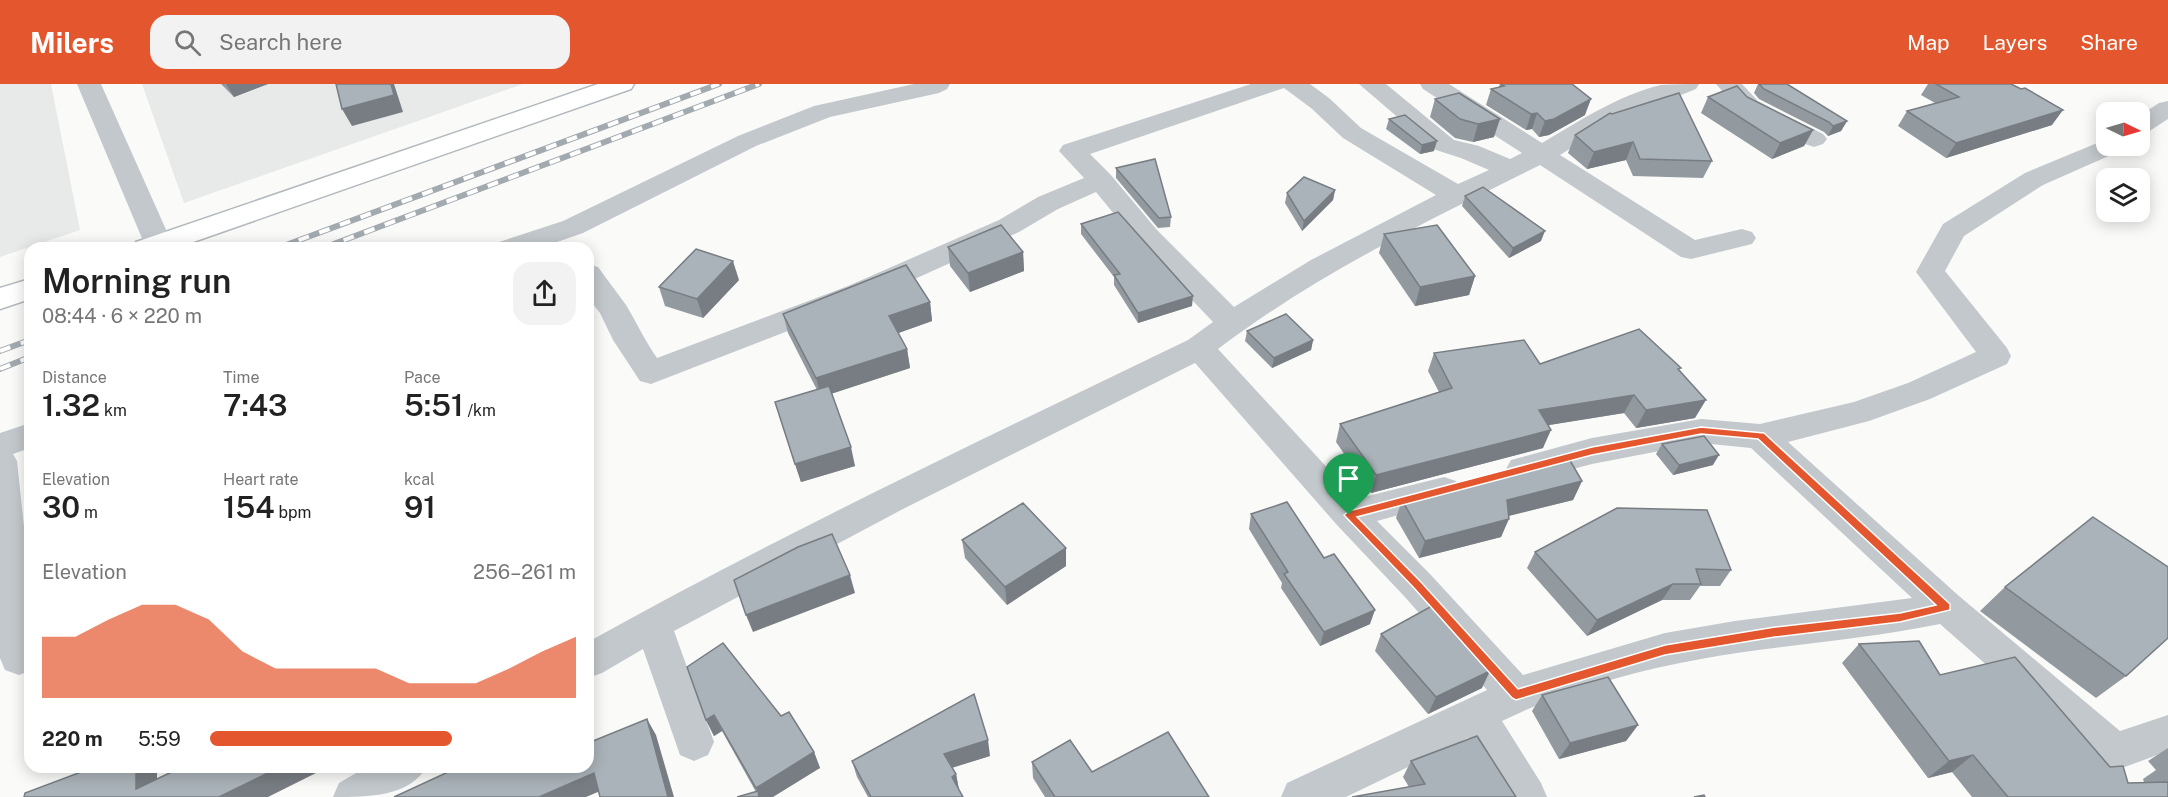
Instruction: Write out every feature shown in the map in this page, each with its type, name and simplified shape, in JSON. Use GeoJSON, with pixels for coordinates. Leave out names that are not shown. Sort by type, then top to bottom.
{"type":"FeatureCollection","features":[{"type":"Feature","properties":{"kind":"main road"},"geometry":{"type":"LineString","coordinates":[[161,242],[622,84]]}},
{"type":"Feature","properties":{"kind":"main road"},"geometry":{"type":"LineString","coordinates":[[0,300],[24,291]]}},
{"type":"Feature","properties":{"kind":"street"},"geometry":{"type":"LineString","coordinates":[[89,84],[151,242]]}},
{"type":"Feature","properties":{"kind":"street"},"geometry":{"type":"LineString","coordinates":[[546,242],[576,237],[747,141],[823,111],[930,88],[938,84]]}},
{"type":"Feature","properties":{"kind":"street"},"geometry":{"type":"LineString","coordinates":[[1231,323],[1147,236],[1101,180],[1072,151],[1275,84]]}},
{"type":"Feature","properties":{"kind":"street"},"geometry":{"type":"LineString","coordinates":[[1294,84],[1320,103],[1352,133],[1456,195]]}},
{"type":"Feature","properties":{"kind":"street"},"geometry":{"type":"LineString","coordinates":[[1371,84],[1445,145],[1470,152],[1510,169]]}},
{"type":"Feature","properties":{"kind":"street"},"geometry":{"type":"LineString","coordinates":[[1432,84],[1691,250],[1742,238]]}},
{"type":"Feature","properties":{"kind":"street"},"geometry":{"type":"LineString","coordinates":[[594,657],[653,623],[828,530],[1199,348],[1231,323],[1348,251],[1456,195],[1543,154],[1589,125],[1635,91],[1687,84]]}},
{"type":"Feature","properties":{"kind":"street"},"geometry":{"type":"LineString","coordinates":[[1728,84],[1749,106],[1814,139]]}},
{"type":"Feature","properties":{"kind":"street"},"geometry":{"type":"LineString","coordinates":[[2150,120],[2168,108]]}},
{"type":"Feature","properties":{"kind":"street"},"geometry":{"type":"LineString","coordinates":[[1349,515],[1592,451],[1701,431],[1760,436],[1858,412],[1919,391],[1996,356],[1930,272],[1953,230],[2034,179],[2096,152]]}},
{"type":"Feature","properties":{"kind":"street"},"geometry":{"type":"LineString","coordinates":[[594,285],[614,309],[628,340],[651,373],[698,352],[858,292],[1009,226],[1048,203],[1101,180]]}},
{"type":"Feature","properties":{"kind":"street"},"geometry":{"type":"LineString","coordinates":[[1199,348],[1349,515],[1418,585],[1516,695]]}},
{"type":"Feature","properties":{"kind":"street"},"geometry":{"type":"LineString","coordinates":[[1760,436],[2118,769],[2168,733]]}},
{"type":"Feature","properties":{"kind":"street"},"geometry":{"type":"LineString","coordinates":[[0,446],[24,437]]}},
{"type":"Feature","properties":{"kind":"street"},"geometry":{"type":"LineString","coordinates":[[0,461],[19,658]]}},
{"type":"Feature","properties":{"kind":"street"},"geometry":{"type":"LineString","coordinates":[[1302,797],[1516,695],[1665,650],[1775,632],[1900,617],[1946,607]]}},
{"type":"Feature","properties":{"kind":"street"},"geometry":{"type":"LineString","coordinates":[[653,623],[694,742]]}},
{"type":"Feature","properties":{"kind":"street"},"geometry":{"type":"LineString","coordinates":[[1475,714],[1526,797]]}},
{"type":"Feature","properties":{"kind":"street"},"geometry":{"type":"LineString","coordinates":[[354,797],[394,773]]}},
{"type":"Feature","properties":{"kind":"shaded area"},"geometry":{"type":"Polygon","coordinates":[[[0,84],[51,84],[80,230],[44,242],[24,242],[24,249],[0,257],[0,84]]]}},
{"type":"Feature","properties":{"kind":"shaded area"},"geometry":{"type":"Polygon","coordinates":[[[142,84],[523,84],[184,203],[142,84]]]}},
{"type":"Feature","properties":{"kind":"building"},"geometry":{"type":"Polygon","coordinates":[[[336,84],[391,84],[394,95],[342,109],[336,84]]]}},
{"type":"Feature","properties":{"kind":"building"},"geometry":{"type":"Polygon","coordinates":[[[1500,84],[1572,84],[1591,99],[1554,119],[1545,121],[1537,113],[1531,114],[1491,89],[1504,86],[1500,84]]]}},
{"type":"Feature","properties":{"kind":"building"},"geometry":{"type":"Polygon","coordinates":[[[1759,84],[1787,84],[1847,121],[1833,126],[1764,89],[1759,84]]]}},
{"type":"Feature","properties":{"kind":"building"},"geometry":{"type":"Polygon","coordinates":[[[1936,84],[2011,84],[2021,89],[2025,88],[2063,110],[1956,143],[1907,111],[1959,97],[1936,84]]]}},
{"type":"Feature","properties":{"kind":"building"},"geometry":{"type":"Polygon","coordinates":[[[1737,86],[1747,97],[1813,130],[1780,143],[1708,97],[1737,86]]]}},
{"type":"Feature","properties":{"kind":"building"},"geometry":{"type":"Polygon","coordinates":[[[1459,93],[1500,119],[1478,124],[1460,119],[1435,99],[1459,93]]]}},
{"type":"Feature","properties":{"kind":"building"},"geometry":{"type":"Polygon","coordinates":[[[1679,93],[1712,161],[1640,159],[1633,142],[1594,152],[1575,135],[1610,113],[1679,93]]]}},
{"type":"Feature","properties":{"kind":"building"},"geometry":{"type":"Polygon","coordinates":[[[1405,115],[1437,141],[1422,145],[1389,119],[1405,115]]]}},
{"type":"Feature","properties":{"kind":"building"},"geometry":{"type":"Polygon","coordinates":[[[1155,159],[1171,217],[1159,218],[1116,168],[1155,159]]]}},
{"type":"Feature","properties":{"kind":"building"},"geometry":{"type":"Polygon","coordinates":[[[1304,177],[1335,190],[1304,221],[1287,193],[1304,177]]]}},
{"type":"Feature","properties":{"kind":"building"},"geometry":{"type":"Polygon","coordinates":[[[1483,187],[1545,231],[1513,248],[1465,196],[1483,187]]]}},
{"type":"Feature","properties":{"kind":"building"},"geometry":{"type":"Polygon","coordinates":[[[1118,212],[1193,296],[1138,313],[1114,275],[1120,274],[1081,224],[1118,212]]]}},
{"type":"Feature","properties":{"kind":"building"},"geometry":{"type":"Polygon","coordinates":[[[1001,225],[1023,252],[968,273],[948,247],[1001,225]]]}},
{"type":"Feature","properties":{"kind":"building"},"geometry":{"type":"Polygon","coordinates":[[[1437,225],[1475,276],[1420,287],[1384,234],[1437,225]]]}},
{"type":"Feature","properties":{"kind":"building"},"geometry":{"type":"Polygon","coordinates":[[[696,249],[733,261],[697,299],[659,287],[696,249]]]}},
{"type":"Feature","properties":{"kind":"building"},"geometry":{"type":"Polygon","coordinates":[[[906,265],[930,302],[889,316],[907,349],[816,378],[783,314],[906,265]]]}},
{"type":"Feature","properties":{"kind":"building"},"geometry":{"type":"Polygon","coordinates":[[[1286,314],[1313,340],[1274,358],[1247,331],[1286,314]]]}},
{"type":"Feature","properties":{"kind":"building"},"geometry":{"type":"Polygon","coordinates":[[[1639,329],[1681,368],[1678,369],[1706,400],[1646,410],[1634,395],[1539,410],[1551,430],[1376,475],[1340,424],[1452,388],[1434,353],[1524,340],[1540,364],[1639,329]]]}},
{"type":"Feature","properties":{"kind":"building"},"geometry":{"type":"Polygon","coordinates":[[[829,386],[851,447],[795,464],[775,402],[829,386]]]}},
{"type":"Feature","properties":{"kind":"building"},"geometry":{"type":"Polygon","coordinates":[[[1704,436],[1719,455],[1679,465],[1662,444],[1704,436]]]}},
{"type":"Feature","properties":{"kind":"building"},"geometry":{"type":"Polygon","coordinates":[[[1568,457],[1582,481],[1507,500],[1509,519],[1425,541],[1402,500],[1568,457]]]}},
{"type":"Feature","properties":{"kind":"building"},"geometry":{"type":"Polygon","coordinates":[[[1287,502],[1324,558],[1334,554],[1375,610],[1324,632],[1284,574],[1288,572],[1251,514],[1287,502]]]}},
{"type":"Feature","properties":{"kind":"building"},"geometry":{"type":"Polygon","coordinates":[[[1023,503],[1066,548],[1005,587],[962,540],[1023,503]]]}},
{"type":"Feature","properties":{"kind":"building"},"geometry":{"type":"Polygon","coordinates":[[[1617,508],[1707,510],[1731,570],[1696,569],[1701,584],[1673,584],[1597,620],[1535,552],[1617,508]]]}},
{"type":"Feature","properties":{"kind":"building"},"geometry":{"type":"Polygon","coordinates":[[[2093,517],[2168,567],[2168,638],[2126,676],[2005,587],[2093,517]]]}},
{"type":"Feature","properties":{"kind":"building"},"geometry":{"type":"Polygon","coordinates":[[[832,534],[850,575],[746,615],[734,580],[798,547],[832,534]]]}},
{"type":"Feature","properties":{"kind":"building"},"geometry":{"type":"Polygon","coordinates":[[[1432,606],[1490,671],[1436,697],[1381,634],[1432,606]]]}},
{"type":"Feature","properties":{"kind":"building"},"geometry":{"type":"Polygon","coordinates":[[[1919,641],[1940,675],[2015,657],[2110,767],[2123,766],[2128,783],[2168,782],[2168,797],[2008,797],[1973,755],[1949,761],[1859,644],[1919,641]]]}},
{"type":"Feature","properties":{"kind":"building"},"geometry":{"type":"Polygon","coordinates":[[[723,643],[781,716],[789,712],[814,752],[756,788],[714,715],[706,720],[687,667],[723,643]]]}},
{"type":"Feature","properties":{"kind":"building"},"geometry":{"type":"Polygon","coordinates":[[[1608,677],[1638,725],[1570,743],[1542,695],[1608,677]]]}},
{"type":"Feature","properties":{"kind":"building"},"geometry":{"type":"Polygon","coordinates":[[[974,694],[988,740],[944,754],[956,774],[952,777],[963,797],[871,797],[852,761],[974,694]]]}},
{"type":"Feature","properties":{"kind":"building"},"geometry":{"type":"Polygon","coordinates":[[[647,719],[668,797],[600,797],[594,773],[594,741],[647,719]]]}},
{"type":"Feature","properties":{"kind":"building"},"geometry":{"type":"Polygon","coordinates":[[[1168,732],[1209,797],[1055,797],[1032,762],[1070,740],[1092,772],[1168,732]]]}},
{"type":"Feature","properties":{"kind":"building"},"geometry":{"type":"Polygon","coordinates":[[[1477,736],[1516,797],[1352,797],[1425,784],[1411,761],[1477,736]]]}},
{"type":"Feature","properties":{"kind":"building"},"geometry":{"type":"Polygon","coordinates":[[[78,773],[136,773],[136,789],[169,773],[268,773],[219,797],[24,797],[25,793],[78,773]]]}},
{"type":"Feature","properties":{"kind":"building"},"geometry":{"type":"Polygon","coordinates":[[[446,773],[594,773],[539,797],[394,797],[446,773]]]}},
{"type":"Feature","properties":{"kind":"building"},"geometry":{"type":"Polygon","coordinates":[[[758,791],[759,797],[737,797],[758,791]]]}},
{"type":"Feature","properties":{"kind":"railway"},"geometry":{"type":"LineString","coordinates":[[294,242],[719,84]]}},
{"type":"Feature","properties":{"kind":"railway"},"geometry":{"type":"LineString","coordinates":[[339,242],[759,84]]}},
{"type":"Feature","properties":{"kind":"railway"},"geometry":{"type":"LineString","coordinates":[[0,351],[24,342]]}},
{"type":"Feature","properties":{"kind":"railway"},"geometry":{"type":"LineString","coordinates":[[0,369],[24,359]]}},
{"type":"Feature","properties":{"kind":"route"},"geometry":{"type":"LineString","coordinates":[[1701,431],[1760,436],[1946,607],[1900,617],[1775,632],[1665,650],[1516,695],[1418,585],[1349,515],[1592,451],[1679,434],[1701,431]]}}]}
